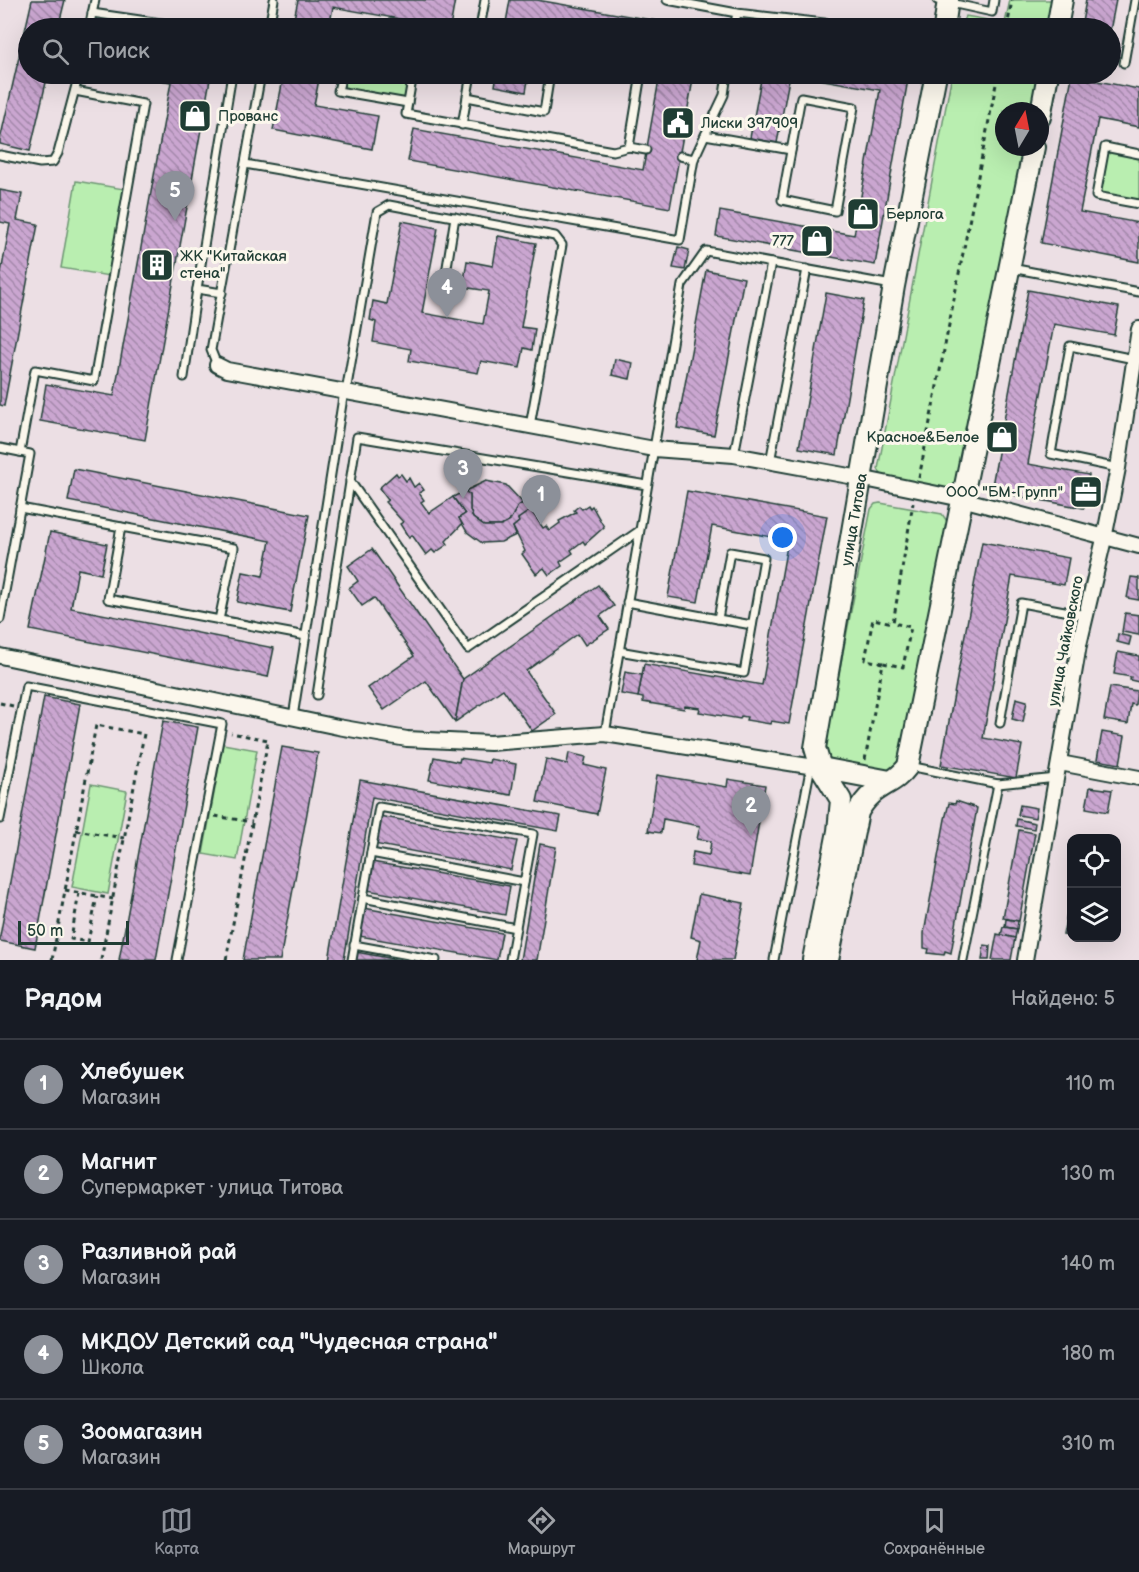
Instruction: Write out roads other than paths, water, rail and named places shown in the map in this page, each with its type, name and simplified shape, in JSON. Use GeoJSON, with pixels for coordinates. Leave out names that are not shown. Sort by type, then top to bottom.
{"type":"FeatureCollection","features":[{"type":"Feature","properties":{"kind":"street"},"geometry":{"type":"LineString","coordinates":[[1059,18],[1062,0]]}},
{"type":"Feature","properties":{"kind":"street"},"geometry":{"type":"LineString","coordinates":[[944,1],[944,18]]}},
{"type":"Feature","properties":{"kind":"street","name":"улица Титова"},"geometry":{"type":"LineString","coordinates":[[816,761],[894,286],[934,84]]}},
{"type":"Feature","properties":{"kind":"street"},"geometry":{"type":"LineString","coordinates":[[1043,102],[1046,84]]}},
{"type":"Feature","properties":{"kind":"street"},"geometry":{"type":"LineString","coordinates":[[828,960],[858,812],[866,797],[908,766],[1032,156]]}},
{"type":"Feature","properties":{"kind":"street","name":"улица Чайковского"},"geometry":{"type":"LineString","coordinates":[[1025,960],[1086,615],[1118,468],[1139,329]]}},
{"type":"Feature","properties":{"kind":"street"},"geometry":{"type":"LineString","coordinates":[[217,365],[227,370],[654,449],[734,455],[861,478],[962,499],[1139,546]]}},
{"type":"Feature","properties":{"kind":"street"},"geometry":{"type":"LineString","coordinates":[[0,656],[406,739],[490,743],[605,734],[792,763],[809,755],[816,761],[841,800],[841,811],[813,960]]}},
{"type":"Feature","properties":{"kind":"street"},"geometry":{"type":"LineString","coordinates":[[816,761],[890,781]]}},
{"type":"Feature","properties":{"kind":"street"},"geometry":{"type":"LineString","coordinates":[[1060,764],[1139,778]]}},
{"type":"Feature","properties":{"kind":"lane"},"geometry":{"type":"LineString","coordinates":[[91,18],[95,0]]}},
{"type":"Feature","properties":{"kind":"lane"},"geometry":{"type":"LineString","coordinates":[[271,18],[274,0]]}},
{"type":"Feature","properties":{"kind":"lane"},"geometry":{"type":"LineString","coordinates":[[482,18],[485,0]]}},
{"type":"Feature","properties":{"kind":"lane"},"geometry":{"type":"LineString","coordinates":[[667,0],[737,13],[780,18]]}},
{"type":"Feature","properties":{"kind":"lane"},"geometry":{"type":"LineString","coordinates":[[944,1],[992,12],[994,0]]}},
{"type":"Feature","properties":{"kind":"lane"},"geometry":{"type":"LineString","coordinates":[[1124,63],[1135,0]]}},
{"type":"Feature","properties":{"kind":"lane"},"geometry":{"type":"LineString","coordinates":[[92,13],[126,18]]}},
{"type":"Feature","properties":{"kind":"lane"},"geometry":{"type":"LineString","coordinates":[[736,18],[737,13]]}},
{"type":"Feature","properties":{"kind":"lane"},"geometry":{"type":"LineString","coordinates":[[0,155],[40,163],[53,162],[58,153],[77,84]]}},
{"type":"Feature","properties":{"kind":"lane"},"geometry":{"type":"LineString","coordinates":[[184,378],[230,84]]}},
{"type":"Feature","properties":{"kind":"lane"},"geometry":{"type":"LineString","coordinates":[[217,365],[211,350],[259,84]]}},
{"type":"Feature","properties":{"kind":"lane"},"geometry":{"type":"LineString","coordinates":[[340,84],[338,91],[408,103]]}},
{"type":"Feature","properties":{"kind":"lane"},"geometry":{"type":"LineString","coordinates":[[411,84],[406,114],[613,152],[628,147],[646,150]]}},
{"type":"Feature","properties":{"kind":"lane"},"geometry":{"type":"LineString","coordinates":[[462,125],[469,84]]}},
{"type":"Feature","properties":{"kind":"lane"},"geometry":{"type":"LineString","coordinates":[[467,98],[544,112],[548,84]]}},
{"type":"Feature","properties":{"kind":"lane"},"geometry":{"type":"LineString","coordinates":[[628,147],[639,84]]}},
{"type":"Feature","properties":{"kind":"lane"},"geometry":{"type":"LineString","coordinates":[[245,164],[680,240],[694,159],[724,95],[726,84]]}},
{"type":"Feature","properties":{"kind":"lane"},"geometry":{"type":"LineString","coordinates":[[20,452],[35,370],[94,381],[143,104],[75,91]]}},
{"type":"Feature","properties":{"kind":"lane"},"geometry":{"type":"LineString","coordinates":[[801,97],[854,107],[835,211],[782,200],[791,150],[801,97]]}},
{"type":"Feature","properties":{"kind":"lane"},"geometry":{"type":"LineString","coordinates":[[705,135],[791,150]]}},
{"type":"Feature","properties":{"kind":"lane"},"geometry":{"type":"LineString","coordinates":[[1139,154],[1105,147],[1096,196],[1139,204]]}},
{"type":"Feature","properties":{"kind":"lane"},"geometry":{"type":"LineString","coordinates":[[680,156],[694,159]]}},
{"type":"Feature","properties":{"kind":"lane"},"geometry":{"type":"LineString","coordinates":[[292,717],[376,212],[389,205],[555,236],[562,245],[530,426]]}},
{"type":"Feature","properties":{"kind":"lane"},"geometry":{"type":"LineString","coordinates":[[446,273],[455,217]]}},
{"type":"Feature","properties":{"kind":"lane"},"geometry":{"type":"LineString","coordinates":[[605,734],[682,285],[706,251],[894,286]]}},
{"type":"Feature","properties":{"kind":"lane"},"geometry":{"type":"LineString","coordinates":[[734,455],[771,263]]}},
{"type":"Feature","properties":{"kind":"lane"},"geometry":{"type":"LineString","coordinates":[[1011,268],[1139,292]]}},
{"type":"Feature","properties":{"kind":"lane"},"geometry":{"type":"LineString","coordinates":[[770,462],[807,269]]}},
{"type":"Feature","properties":{"kind":"lane"},"geometry":{"type":"LineString","coordinates":[[197,289],[222,293]]}},
{"type":"Feature","properties":{"kind":"lane"},"geometry":{"type":"LineString","coordinates":[[1118,468],[1051,454],[1070,346],[1134,359]]}},
{"type":"Feature","properties":{"kind":"lane"},"geometry":{"type":"LineString","coordinates":[[317,695],[357,437],[647,485]]}},
{"type":"Feature","properties":{"kind":"lane"},"geometry":{"type":"LineString","coordinates":[[0,448],[30,454],[0,619]]}},
{"type":"Feature","properties":{"kind":"lane"},"geometry":{"type":"LineString","coordinates":[[350,481],[468,649],[639,531]]}},
{"type":"Feature","properties":{"kind":"lane"},"geometry":{"type":"LineString","coordinates":[[20,508],[234,548],[219,620]]}},
{"type":"Feature","properties":{"kind":"lane"},"geometry":{"type":"LineString","coordinates":[[121,527],[108,598],[306,636]]}},
{"type":"Feature","properties":{"kind":"lane"},"geometry":{"type":"LineString","coordinates":[[619,651],[744,673],[764,558],[730,552],[718,619]]}},
{"type":"Feature","properties":{"kind":"lane"},"geometry":{"type":"LineString","coordinates":[[627,602],[752,625]]}},
{"type":"Feature","properties":{"kind":"lane"},"geometry":{"type":"LineString","coordinates":[[1000,723],[1021,603],[1086,615]]}},
{"type":"Feature","properties":{"kind":"lane"},"geometry":{"type":"LineString","coordinates":[[0,819],[26,686],[222,724],[177,960]]}},
{"type":"Feature","properties":{"kind":"lane"},"geometry":{"type":"LineString","coordinates":[[774,960],[816,761]]}},
{"type":"Feature","properties":{"kind":"lane"},"geometry":{"type":"LineString","coordinates":[[908,766],[998,784],[1057,778]]}},
{"type":"Feature","properties":{"kind":"lane"},"geometry":{"type":"LineString","coordinates":[[963,960],[998,784]]}},
{"type":"Feature","properties":{"kind":"lane"},"geometry":{"type":"LineString","coordinates":[[352,960],[379,807],[533,834],[510,960]]}},
{"type":"Feature","properties":{"kind":"lane"},"geometry":{"type":"LineString","coordinates":[[371,853],[524,882]]}},
{"type":"Feature","properties":{"kind":"lane"},"geometry":{"type":"LineString","coordinates":[[363,898],[516,928]]}},
{"type":"Feature","properties":{"kind":"lane"},"geometry":{"type":"LineString","coordinates":[[354,945],[436,960]]}},
{"type":"Feature","properties":{"kind":"place","name":"Прованс"},"geometry":{"type":"Point","coordinates":[195,116]}},
{"type":"Feature","properties":{"kind":"place","name":"Лиски 397909"},"geometry":{"type":"Point","coordinates":[678,123]}},
{"type":"Feature","properties":{"kind":"place","name":"Берлога"},"geometry":{"type":"Point","coordinates":[863,214]}},
{"type":"Feature","properties":{"kind":"place","name":"Зоомагазин"},"geometry":{"type":"Point","coordinates":[175,221]}},
{"type":"Feature","properties":{"kind":"place","name":"777"},"geometry":{"type":"Point","coordinates":[817,241]}},
{"type":"Feature","properties":{"kind":"place","name":"ЖК \"Китайская стена\""},"geometry":{"type":"Point","coordinates":[157,265]}},
{"type":"Feature","properties":{"kind":"place","name":"МКДОУ Детский сад \"Чудесная страна\""},"geometry":{"type":"Point","coordinates":[447,318]}},
{"type":"Feature","properties":{"kind":"place","name":"Красное&Белое"},"geometry":{"type":"Point","coordinates":[1002,437]}},
{"type":"Feature","properties":{"kind":"place","name":"ООО \"БМ-Групп\""},"geometry":{"type":"Point","coordinates":[1086,492]}},
{"type":"Feature","properties":{"kind":"place","name":"Разливной рай"},"geometry":{"type":"Point","coordinates":[463,499]}},
{"type":"Feature","properties":{"kind":"place","name":"Хлебушек"},"geometry":{"type":"Point","coordinates":[541,525]}},
{"type":"Feature","properties":{"kind":"place","name":"Магнит"},"geometry":{"type":"Point","coordinates":[751,836]}}]}
